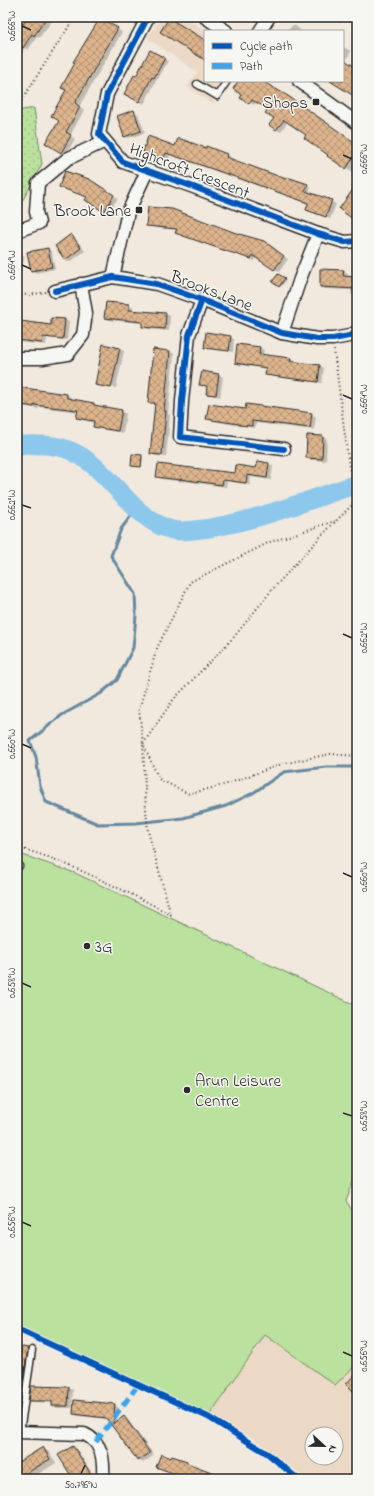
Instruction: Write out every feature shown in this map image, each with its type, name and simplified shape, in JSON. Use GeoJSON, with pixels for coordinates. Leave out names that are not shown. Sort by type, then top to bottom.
{"type":"FeatureCollection","features":[{"type":"Feature","properties":{"kind":"street","name":"Highcroft Crescent"},"geometry":{"type":"LineString","coordinates":[[148,17],[107,94],[99,134],[123,162],[318,234],[345,242],[357,241]]}},
{"type":"Feature","properties":{"kind":"street"},"geometry":{"type":"LineString","coordinates":[[205,17],[224,30]]}},
{"type":"Feature","properties":{"kind":"street"},"geometry":{"type":"LineString","coordinates":[[261,30],[269,17]]}},
{"type":"Feature","properties":{"kind":"street"},"geometry":{"type":"LineString","coordinates":[[300,82],[357,123]]}},
{"type":"Feature","properties":{"kind":"street"},"geometry":{"type":"LineString","coordinates":[[17,231],[39,223],[36,212],[38,183],[66,159],[105,141]]}},
{"type":"Feature","properties":{"kind":"street"},"geometry":{"type":"LineString","coordinates":[[113,277],[128,212],[147,171]]}},
{"type":"Feature","properties":{"kind":"street"},"geometry":{"type":"LineString","coordinates":[[282,333],[300,279],[318,234]]}},
{"type":"Feature","properties":{"kind":"street","name":"Brooks Lane"},"geometry":{"type":"LineString","coordinates":[[55,291],[113,277],[157,284],[202,300],[282,333],[317,340],[349,336],[357,332]]}},
{"type":"Feature","properties":{"kind":"street"},"geometry":{"type":"LineString","coordinates":[[17,358],[42,358],[68,354],[83,335],[86,313],[81,284]]}},
{"type":"Feature","properties":{"kind":"street"},"geometry":{"type":"LineString","coordinates":[[202,300],[189,335],[180,437],[284,449]]}},
{"type":"Feature","properties":{"kind":"street"},"geometry":{"type":"LineString","coordinates":[[18,1432],[84,1434],[89,1436],[96,1442],[101,1450],[104,1463],[103,1479]]}},
{"type":"Feature","properties":{"kind":"lane"},"geometry":{"type":"LineString","coordinates":[[198,84],[217,96],[226,82]]}},
{"type":"Feature","properties":{"kind":"lane"},"geometry":{"type":"LineString","coordinates":[[18,1432],[32,1350]]}},
{"type":"Feature","properties":{"kind":"path"},"geometry":{"type":"LineString","coordinates":[[17,107],[75,17]]}},
{"type":"Feature","properties":{"kind":"path"},"geometry":{"type":"LineString","coordinates":[[17,294],[28,295],[55,291]]}},
{"type":"Feature","properties":{"kind":"path"},"geometry":{"type":"LineString","coordinates":[[333,339],[349,467],[357,495]]}},
{"type":"Feature","properties":{"kind":"path"},"geometry":{"type":"LineString","coordinates":[[143,744],[173,700],[234,637],[271,591],[336,520],[357,500]]}},
{"type":"Feature","properties":{"kind":"path"},"geometry":{"type":"LineString","coordinates":[[17,848],[37,853],[72,866],[126,891],[172,915],[148,831],[143,744],[139,710],[157,648],[190,582],[270,542],[336,520]]}},
{"type":"Feature","properties":{"kind":"path"},"geometry":{"type":"LineString","coordinates":[[143,744],[159,779],[189,794],[227,784],[282,764],[330,754],[357,756]]}},
{"type":"Feature","properties":{"kind":"path"},"geometry":{"type":"LineString","coordinates":[[357,1455],[350,1468],[357,1475]]}},
{"type":"Feature","properties":{"kind":"shaded area"},"geometry":{"type":"Polygon","coordinates":[[[161,17],[185,17],[204,30],[204,82],[227,82],[213,104],[187,87],[197,72],[147,38],[161,17]]]}},
{"type":"Feature","properties":{"kind":"shaded area"},"geometry":{"type":"Polygon","coordinates":[[[265,1335],[335,1385],[357,1364],[357,1479],[306,1479],[253,1438],[208,1417],[265,1335]]]}},
{"type":"Feature","properties":{"kind":"green space"},"geometry":{"type":"Polygon","coordinates":[[[34,108],[42,164],[17,211],[17,111],[34,108]]]}},
{"type":"Feature","properties":{"kind":"green space","name":"Arun Leisure Centre"},"geometry":{"type":"Polygon","coordinates":[[[17,853],[75,873],[357,1006],[357,1173],[346,1201],[357,1218],[357,1364],[335,1385],[265,1335],[209,1416],[17,1326],[17,853]]]}},
{"type":"Feature","properties":{"kind":"building"},"geometry":{"type":"Polygon","coordinates":[[[28,17],[47,17],[34,36],[32,34],[23,48],[17,44],[17,24],[21,27],[28,17]]]}},
{"type":"Feature","properties":{"kind":"building"},"geometry":{"type":"Polygon","coordinates":[[[100,18],[118,28],[75,103],[80,107],[66,132],[71,135],[61,153],[45,143],[59,121],[51,116],[66,90],[61,88],[75,63],[73,62],[100,18]]]}},
{"type":"Feature","properties":{"kind":"building"},"geometry":{"type":"Polygon","coordinates":[[[169,18],[204,39],[204,59],[160,32],[169,18]]]}},
{"type":"Feature","properties":{"kind":"building"},"geometry":{"type":"Polygon","coordinates":[[[150,50],[165,58],[154,78],[152,77],[139,102],[124,94],[150,50]]]}},
{"type":"Feature","properties":{"kind":"building"},"geometry":{"type":"Polygon","coordinates":[[[344,60],[357,68],[357,98],[332,82],[344,82],[344,60]]]}},
{"type":"Feature","properties":{"kind":"building"},"geometry":{"type":"Polygon","coordinates":[[[237,82],[264,82],[288,96],[357,144],[357,152],[346,169],[304,138],[306,135],[284,120],[276,130],[269,125],[274,118],[265,113],[268,109],[252,100],[249,104],[240,98],[242,95],[233,89],[237,82]]]}},
{"type":"Feature","properties":{"kind":"building"},"geometry":{"type":"Polygon","coordinates":[[[134,110],[141,131],[124,137],[117,116],[134,110]]]}},
{"type":"Feature","properties":{"kind":"building"},"geometry":{"type":"Polygon","coordinates":[[[148,136],[175,146],[178,138],[206,148],[206,146],[227,154],[226,157],[286,179],[287,177],[308,184],[305,191],[332,200],[326,217],[306,210],[308,203],[247,181],[166,153],[163,160],[143,152],[148,136]]]}},
{"type":"Feature","properties":{"kind":"building"},"geometry":{"type":"Polygon","coordinates":[[[65,171],[89,179],[114,195],[104,212],[85,200],[87,197],[59,187],[65,171]]]}},
{"type":"Feature","properties":{"kind":"building"},"geometry":{"type":"Polygon","coordinates":[[[357,184],[357,222],[339,209],[357,184]]]}},
{"type":"Feature","properties":{"kind":"building"},"geometry":{"type":"Polygon","coordinates":[[[148,207],[172,209],[236,233],[264,241],[284,256],[274,270],[252,255],[251,259],[223,250],[175,233],[177,229],[146,226],[148,207]]]}},
{"type":"Feature","properties":{"kind":"building"},"geometry":{"type":"Polygon","coordinates":[[[71,234],[81,248],[65,260],[55,246],[71,234]]]}},
{"type":"Feature","properties":{"kind":"building"},"geometry":{"type":"Polygon","coordinates":[[[48,248],[52,267],[31,271],[27,252],[48,248]]]}},
{"type":"Feature","properties":{"kind":"building"},"geometry":{"type":"Polygon","coordinates":[[[320,269],[344,270],[343,276],[357,277],[357,289],[320,287],[320,269]]]}},
{"type":"Feature","properties":{"kind":"building"},"geometry":{"type":"Polygon","coordinates":[[[278,274],[285,278],[279,287],[272,282],[278,274]]]}},
{"type":"Feature","properties":{"kind":"building"},"geometry":{"type":"Polygon","coordinates":[[[106,302],[129,304],[129,310],[166,313],[165,329],[142,327],[142,322],[104,318],[106,302]]]}},
{"type":"Feature","properties":{"kind":"building"},"geometry":{"type":"Polygon","coordinates":[[[51,318],[65,319],[63,339],[43,337],[42,343],[17,340],[20,321],[51,325],[51,318]]]}},
{"type":"Feature","properties":{"kind":"building"},"geometry":{"type":"Polygon","coordinates":[[[206,332],[231,336],[229,351],[204,348],[206,332]]]}},
{"type":"Feature","properties":{"kind":"building"},"geometry":{"type":"Polygon","coordinates":[[[103,344],[120,348],[111,388],[95,385],[103,344]]]}},
{"type":"Feature","properties":{"kind":"building"},"geometry":{"type":"Polygon","coordinates":[[[237,344],[260,347],[259,354],[291,358],[290,361],[320,365],[318,382],[265,375],[266,368],[235,363],[237,344]]]}},
{"type":"Feature","properties":{"kind":"building"},"geometry":{"type":"Polygon","coordinates":[[[153,349],[170,351],[164,411],[166,411],[162,455],[150,454],[155,403],[148,403],[153,349]]]}},
{"type":"Feature","properties":{"kind":"building"},"geometry":{"type":"Polygon","coordinates":[[[202,371],[219,374],[216,395],[206,394],[207,386],[199,385],[202,371]]]}},
{"type":"Feature","properties":{"kind":"building"},"geometry":{"type":"Polygon","coordinates":[[[17,387],[67,394],[67,398],[122,410],[118,431],[93,427],[94,421],[76,418],[78,410],[34,405],[34,407],[17,404],[17,387]]]}},
{"type":"Feature","properties":{"kind":"building"},"geometry":{"type":"Polygon","coordinates":[[[209,404],[245,409],[246,404],[312,413],[310,428],[252,421],[252,426],[239,425],[206,419],[209,404]]]}},
{"type":"Feature","properties":{"kind":"building"},"geometry":{"type":"Polygon","coordinates":[[[307,435],[323,436],[322,459],[306,458],[307,435]]]}},
{"type":"Feature","properties":{"kind":"building"},"geometry":{"type":"Polygon","coordinates":[[[132,454],[142,455],[141,467],[131,466],[132,454]]]}},
{"type":"Feature","properties":{"kind":"building"},"geometry":{"type":"Polygon","coordinates":[[[258,461],[269,463],[267,478],[247,475],[246,483],[223,480],[222,485],[156,477],[158,464],[235,473],[236,465],[256,468],[258,461]]]}},
{"type":"Feature","properties":{"kind":"building"},"geometry":{"type":"Polygon","coordinates":[[[22,1347],[28,1348],[20,1400],[17,1400],[17,1368],[22,1347]]]}},
{"type":"Feature","properties":{"kind":"building"},"geometry":{"type":"Polygon","coordinates":[[[357,1372],[357,1395],[346,1384],[357,1372]]]}},
{"type":"Feature","properties":{"kind":"building"},"geometry":{"type":"Polygon","coordinates":[[[31,1386],[69,1387],[68,1406],[52,1406],[52,1401],[29,1401],[31,1386]]]}},
{"type":"Feature","properties":{"kind":"building"},"geometry":{"type":"Polygon","coordinates":[[[74,1400],[115,1404],[113,1424],[124,1416],[150,1453],[138,1461],[106,1418],[73,1414],[74,1400]]]}},
{"type":"Feature","properties":{"kind":"building"},"geometry":{"type":"Polygon","coordinates":[[[73,1446],[94,1479],[73,1479],[58,1455],[73,1446]]]}},
{"type":"Feature","properties":{"kind":"building"},"geometry":{"type":"Polygon","coordinates":[[[43,1447],[50,1459],[17,1479],[17,1463],[43,1447]]]}},
{"type":"Feature","properties":{"kind":"building"},"geometry":{"type":"Polygon","coordinates":[[[161,1454],[171,1458],[172,1456],[187,1461],[187,1463],[228,1479],[189,1479],[156,1467],[161,1454]]]}},
{"type":"Feature","properties":{"kind":"waterway"},"geometry":{"type":"LineString","coordinates":[[17,445],[51,446],[65,448],[71,451],[85,459],[98,470],[148,518],[161,526],[177,531],[222,526],[268,514],[357,484]]}},
{"type":"Feature","properties":{"kind":"waterway"},"geometry":{"type":"LineString","coordinates":[[137,508],[121,529],[111,556],[135,594],[136,616],[133,648],[117,680],[100,694],[62,715],[30,741],[36,757],[40,786],[46,802],[98,824],[136,823],[183,818],[226,806],[253,793],[284,772],[326,767],[357,767]]}},
{"type":"Feature","properties":{"kind":"marked path"},"geometry":{"type":"LineString","coordinates":[[96,1442],[138,1385]]}},
{"type":"Feature","properties":{"kind":"cycle path"},"geometry":{"type":"LineString","coordinates":[[148,17],[107,94],[99,134],[123,162],[318,234],[345,242],[357,241]]}},
{"type":"Feature","properties":{"kind":"cycle path"},"geometry":{"type":"LineString","coordinates":[[55,291],[113,277],[157,284],[202,300],[282,333],[317,339],[333,339],[349,336],[357,332]]}},
{"type":"Feature","properties":{"kind":"cycle path"},"geometry":{"type":"LineString","coordinates":[[202,300],[189,335],[180,437],[284,449]]}},
{"type":"Feature","properties":{"kind":"cycle path"},"geometry":{"type":"LineString","coordinates":[[17,1329],[208,1417],[268,1454],[298,1479]]}},
{"type":"Feature","properties":{"kind":"place","name":"Shops"},"geometry":{"type":"Point","coordinates":[316,102]}},
{"type":"Feature","properties":{"kind":"place","name":"Brook Lane"},"geometry":{"type":"Point","coordinates":[139,210]}},
{"type":"Feature","properties":{"kind":"place","name":"3G"},"geometry":{"type":"Point","coordinates":[87,946]}},
{"type":"Feature","properties":{"kind":"place","name":"Arun Leisure Centre"},"geometry":{"type":"Point","coordinates":[187,1090]}}]}
